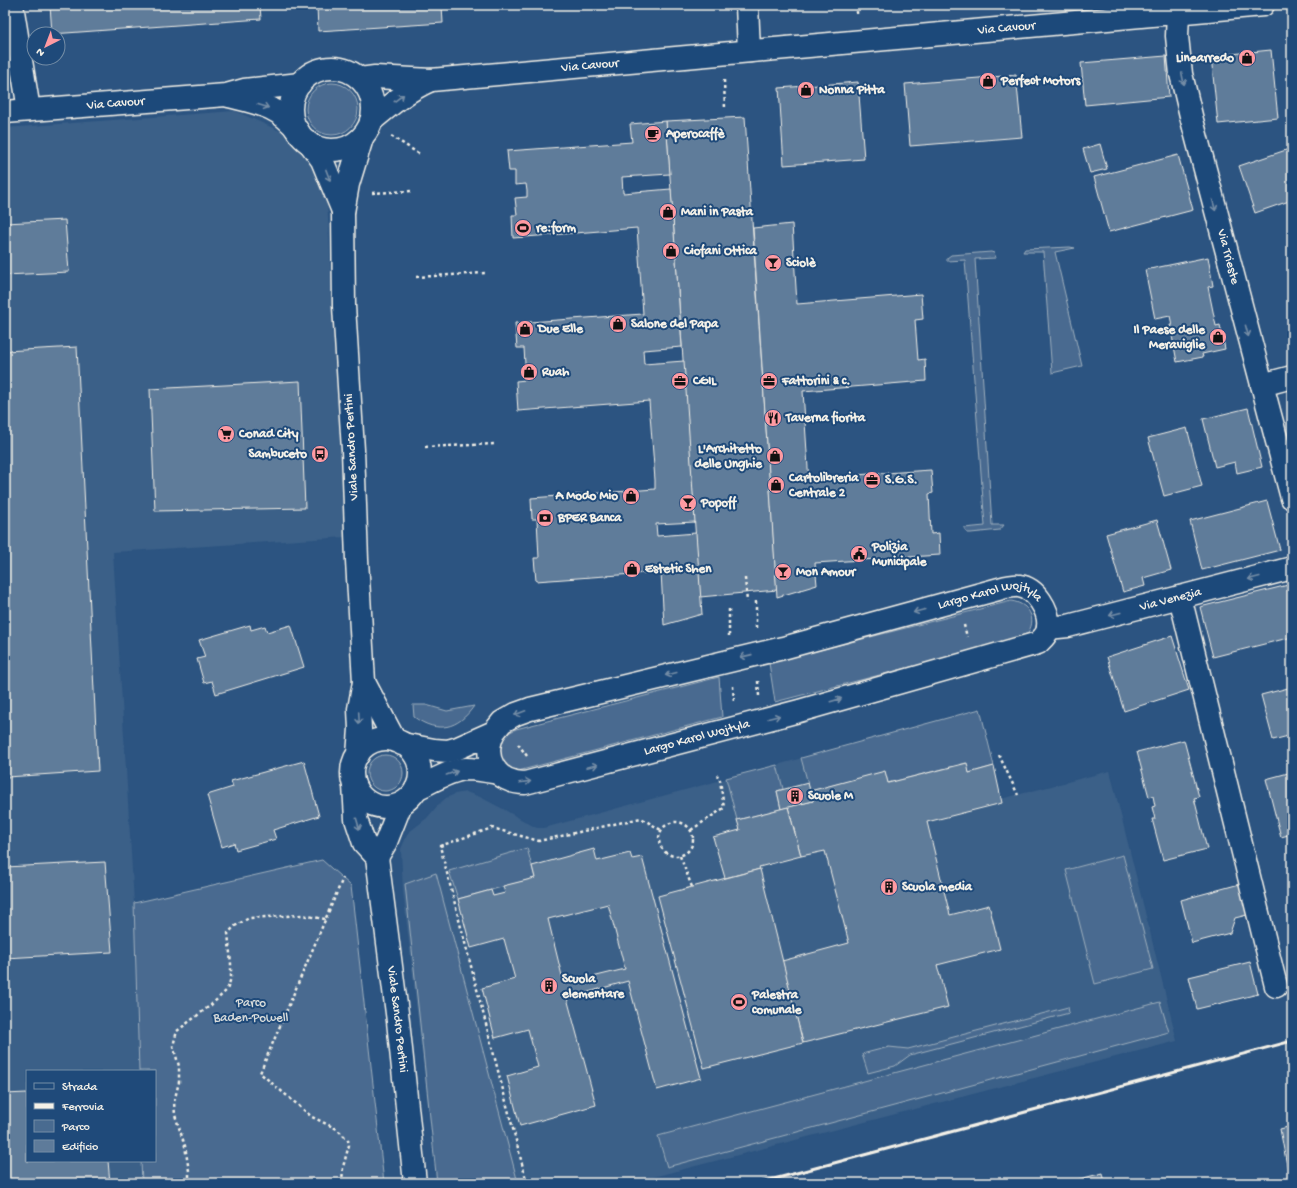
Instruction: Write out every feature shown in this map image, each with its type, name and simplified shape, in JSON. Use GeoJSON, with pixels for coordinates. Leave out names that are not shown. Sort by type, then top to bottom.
{"type":"FeatureCollection","features":[{"type":"Feature","properties":{"kind":"street"},"geometry":{"type":"LineString","coordinates":[[12,5],[29,110]]}},
{"type":"Feature","properties":{"kind":"street"},"geometry":{"type":"LineString","coordinates":[[747,5],[749,51]]}},
{"type":"Feature","properties":{"kind":"street","name":"Via Cavour"},"geometry":{"type":"LineString","coordinates":[[360,79],[375,77],[431,80],[1263,5]]}},
{"type":"Feature","properties":{"kind":"street","name":"Via Trieste"},"geometry":{"type":"LineString","coordinates":[[1178,13],[1177,36],[1183,81],[1192,120],[1292,498]]}},
{"type":"Feature","properties":{"kind":"street"},"geometry":{"type":"LineString","coordinates":[[333,68],[348,71],[360,79],[372,98],[373,131],[352,145],[342,149],[330,150],[318,147],[305,138],[294,120],[292,105],[293,98],[300,84],[306,78],[319,70],[333,68]]}},
{"type":"Feature","properties":{"kind":"street","name":"Via Cavour"},"geometry":{"type":"LineString","coordinates":[[373,131],[403,95],[415,87],[431,80]]}},
{"type":"Feature","properties":{"kind":"street","name":"Via Cavour"},"geometry":{"type":"LineString","coordinates":[[5,112],[226,95],[244,90],[300,84]]}},
{"type":"Feature","properties":{"kind":"street","name":"Via Cavour"},"geometry":{"type":"LineString","coordinates":[[226,95],[269,107],[289,120],[305,138]]}},
{"type":"Feature","properties":{"kind":"street","name":"Viale Sandro Pertini"},"geometry":{"type":"LineString","coordinates":[[358,755],[360,728],[359,709],[364,682],[357,560],[353,450],[344,306],[343,212],[348,184],[373,131]]}},
{"type":"Feature","properties":{"kind":"street","name":"Viale Sandro Pertini"},"geometry":{"type":"LineString","coordinates":[[305,138],[322,160],[343,212]]}},
{"type":"Feature","properties":{"kind":"street"},"geometry":{"type":"LineString","coordinates":[[1262,385],[1292,377]]}},
{"type":"Feature","properties":{"kind":"street","name":"Via Venezia"},"geometry":{"type":"LineString","coordinates":[[1048,628],[1068,626],[1292,568]]}},
{"type":"Feature","properties":{"kind":"street","name":"Largo Karol Wojtyla"},"geometry":{"type":"LineString","coordinates":[[398,742],[434,750],[448,751],[504,735],[502,722],[516,714],[530,709],[783,648],[1006,587],[1018,586],[1027,589],[1042,604],[1046,612],[1048,628],[1038,643],[988,658],[799,711],[525,783],[512,782],[498,773],[476,769],[464,769],[448,774],[416,789]]}},
{"type":"Feature","properties":{"kind":"street"},"geometry":{"type":"LineString","coordinates":[[1180,597],[1276,986]]}},
{"type":"Feature","properties":{"kind":"street","name":"Viale Sandro Pertini"},"geometry":{"type":"LineString","coordinates":[[364,682],[398,742]]}},
{"type":"Feature","properties":{"kind":"street"},"geometry":{"type":"LineString","coordinates":[[498,773],[493,767],[489,753],[491,739],[504,735]]}},
{"type":"Feature","properties":{"kind":"street"},"geometry":{"type":"LineString","coordinates":[[354,785],[365,800],[373,804],[382,807],[392,807],[401,804],[409,798],[416,789],[419,779],[419,768],[416,758],[410,750],[398,742],[384,739],[364,747],[353,764],[352,775],[356,819],[364,843],[377,857],[386,842],[401,804]]}},
{"type":"Feature","properties":{"kind":"street","name":"Viale Sandro Pertini"},"geometry":{"type":"LineString","coordinates":[[377,857],[398,1021],[415,1183]]}},
{"type":"Feature","properties":{"kind":"path"},"geometry":{"type":"LineString","coordinates":[[857,5],[858,16]]}},
{"type":"Feature","properties":{"kind":"path"},"geometry":{"type":"LineString","coordinates":[[724,80],[725,109]]}},
{"type":"Feature","properties":{"kind":"path"},"geometry":{"type":"LineString","coordinates":[[373,131],[421,155]]}},
{"type":"Feature","properties":{"kind":"path"},"geometry":{"type":"LineString","coordinates":[[368,194],[411,191]]}},
{"type":"Feature","properties":{"kind":"path"},"geometry":{"type":"LineString","coordinates":[[416,277],[485,273]]}},
{"type":"Feature","properties":{"kind":"path"},"geometry":{"type":"LineString","coordinates":[[425,447],[496,444]]}},
{"type":"Feature","properties":{"kind":"path"},"geometry":{"type":"LineString","coordinates":[[745,578],[747,602]]}},
{"type":"Feature","properties":{"kind":"path"},"geometry":{"type":"LineString","coordinates":[[756,600],[756,631]]}},
{"type":"Feature","properties":{"kind":"path"},"geometry":{"type":"LineString","coordinates":[[729,606],[729,640]]}},
{"type":"Feature","properties":{"kind":"path"},"geometry":{"type":"LineString","coordinates":[[963,621],[969,644]]}},
{"type":"Feature","properties":{"kind":"path","name":"Largo Karol Wojtyla"},"geometry":{"type":"LineString","coordinates":[[758,676],[760,702]]}},
{"type":"Feature","properties":{"kind":"path","name":"Largo Karol Wojtyla"},"geometry":{"type":"LineString","coordinates":[[733,683],[734,710]]}},
{"type":"Feature","properties":{"kind":"path"},"geometry":{"type":"LineString","coordinates":[[504,735],[531,762]]}},
{"type":"Feature","properties":{"kind":"path"},"geometry":{"type":"LineString","coordinates":[[999,755],[1018,795]]}},
{"type":"Feature","properties":{"kind":"path"},"geometry":{"type":"LineString","coordinates":[[691,830],[724,808],[720,780],[716,775]]}},
{"type":"Feature","properties":{"kind":"path"},"geometry":{"type":"LineString","coordinates":[[527,1183],[440,846],[492,828],[539,841],[640,818],[661,830]]}},
{"type":"Feature","properties":{"kind":"path"},"geometry":{"type":"LineString","coordinates":[[682,822],[691,830],[694,841],[689,851],[680,856],[674,857],[664,852],[659,842],[661,830],[670,823],[682,822]]}},
{"type":"Feature","properties":{"kind":"path"},"geometry":{"type":"LineString","coordinates":[[680,856],[692,887]]}},
{"type":"Feature","properties":{"kind":"path"},"geometry":{"type":"LineString","coordinates":[[342,878],[260,1073],[312,1117],[337,1129],[348,1140],[349,1145],[343,1167],[342,1183]]}},
{"type":"Feature","properties":{"kind":"path"},"geometry":{"type":"LineString","coordinates":[[189,1183],[189,1171],[185,1146],[175,1115],[174,1102],[179,1082],[179,1066],[173,1046],[176,1031],[227,990],[231,978],[228,934],[235,926],[248,918],[302,915],[325,919]]}},
{"type":"Feature","properties":{"kind":"shaded area"},"geometry":{"type":"Polygon","coordinates":[[[235,111],[291,136],[306,150],[326,184],[346,537],[113,552],[134,903],[139,1070],[26,1070],[26,1162],[141,1162],[142,1183],[5,1183],[5,128],[235,111]]]}},
{"type":"Feature","properties":{"kind":"shaded area"},"geometry":{"type":"Polygon","coordinates":[[[980,709],[1001,799],[1110,771],[1177,1041],[630,1183],[437,1183],[403,892],[401,849],[408,833],[427,818],[439,804],[446,798],[455,794],[466,792],[480,797],[537,828],[544,828],[980,709]]]}},
{"type":"Feature","properties":{"kind":"green space"},"geometry":{"type":"Polygon","coordinates":[[[332,83],[342,85],[350,91],[356,99],[358,109],[356,119],[350,127],[342,133],[332,135],[322,133],[314,127],[308,119],[306,109],[308,99],[314,91],[322,85],[332,83]]]}},
{"type":"Feature","properties":{"kind":"green space"},"geometry":{"type":"Polygon","coordinates":[[[1075,248],[1055,252],[1082,366],[1052,373],[1043,252],[1023,252],[1025,249],[1075,248]]]}},
{"type":"Feature","properties":{"kind":"green space"},"geometry":{"type":"Polygon","coordinates":[[[994,253],[996,258],[975,259],[992,525],[1004,525],[1000,530],[967,533],[964,528],[985,526],[965,260],[947,261],[947,258],[951,255],[994,253]]]}},
{"type":"Feature","properties":{"kind":"green space"},"geometry":{"type":"Polygon","coordinates":[[[1011,601],[1024,606],[1031,615],[1031,627],[1023,638],[775,702],[769,663],[1011,601]]]}},
{"type":"Feature","properties":{"kind":"green space"},"geometry":{"type":"Polygon","coordinates":[[[719,677],[722,717],[518,771],[511,770],[501,762],[499,750],[500,742],[505,736],[516,729],[719,677]]]}},
{"type":"Feature","properties":{"kind":"green space"},"geometry":{"type":"Polygon","coordinates":[[[413,705],[426,705],[447,711],[474,706],[461,720],[454,724],[439,727],[431,726],[414,717],[413,705]]]}},
{"type":"Feature","properties":{"kind":"green space"},"geometry":{"type":"Polygon","coordinates":[[[980,709],[994,766],[969,773],[966,763],[888,783],[885,772],[810,791],[801,758],[980,709]]]}},
{"type":"Feature","properties":{"kind":"green space"},"geometry":{"type":"Polygon","coordinates":[[[389,755],[398,760],[402,766],[402,780],[398,786],[389,791],[381,791],[372,786],[368,780],[367,769],[372,760],[378,756],[389,755]]]}},
{"type":"Feature","properties":{"kind":"green space"},"geometry":{"type":"Polygon","coordinates":[[[777,765],[783,789],[777,791],[781,809],[737,820],[726,778],[777,765]]]}},
{"type":"Feature","properties":{"kind":"green space"},"geometry":{"type":"Polygon","coordinates":[[[527,848],[535,878],[458,899],[449,871],[527,848]]]}},
{"type":"Feature","properties":{"kind":"green space"},"geometry":{"type":"Polygon","coordinates":[[[1123,855],[1153,969],[1095,984],[1066,870],[1123,855]]]}},
{"type":"Feature","properties":{"kind":"green space","name":"Parco Baden-Powell"},"geometry":{"type":"Polygon","coordinates":[[[322,860],[351,886],[384,1183],[142,1183],[141,1162],[156,1162],[156,1070],[139,1070],[134,903],[322,860]]]}},
{"type":"Feature","properties":{"kind":"green space"},"geometry":{"type":"Polygon","coordinates":[[[436,873],[518,1183],[437,1183],[405,884],[436,873]]]}},
{"type":"Feature","properties":{"kind":"green space"},"geometry":{"type":"Polygon","coordinates":[[[1160,1002],[1169,1032],[667,1167],[658,1136],[1160,1002]]]}},
{"type":"Feature","properties":{"kind":"green space"},"geometry":{"type":"Polygon","coordinates":[[[1068,1007],[1069,1013],[910,1055],[895,1066],[868,1073],[862,1054],[889,1047],[908,1049],[1068,1007]]]}},
{"type":"Feature","properties":{"kind":"building"},"geometry":{"type":"Polygon","coordinates":[[[50,5],[260,5],[261,19],[66,33],[66,26],[51,26],[50,5]]]}},
{"type":"Feature","properties":{"kind":"building"},"geometry":{"type":"Polygon","coordinates":[[[317,5],[442,5],[443,23],[318,31],[317,5]]]}},
{"type":"Feature","properties":{"kind":"building"},"geometry":{"type":"Polygon","coordinates":[[[1271,50],[1278,118],[1218,124],[1211,56],[1271,50]]]}},
{"type":"Feature","properties":{"kind":"building"},"geometry":{"type":"Polygon","coordinates":[[[1166,56],[1169,97],[1085,105],[1081,63],[1166,56]]]}},
{"type":"Feature","properties":{"kind":"building"},"geometry":{"type":"Polygon","coordinates":[[[1016,75],[1022,137],[910,146],[905,84],[1016,75]]]}},
{"type":"Feature","properties":{"kind":"building"},"geometry":{"type":"Polygon","coordinates":[[[858,82],[864,159],[784,165],[779,88],[858,82]]]}},
{"type":"Feature","properties":{"kind":"building"},"geometry":{"type":"Polygon","coordinates":[[[745,117],[777,590],[700,597],[666,121],[745,117]]]}},
{"type":"Feature","properties":{"kind":"building"},"geometry":{"type":"Polygon","coordinates":[[[666,121],[670,174],[622,177],[623,193],[671,189],[682,347],[643,350],[644,364],[684,361],[695,522],[656,524],[657,536],[696,533],[702,614],[664,625],[661,572],[536,581],[534,558],[539,558],[537,519],[532,519],[531,498],[655,489],[655,480],[649,401],[518,411],[516,381],[526,380],[524,348],[517,348],[515,323],[643,314],[637,228],[513,238],[512,215],[517,215],[515,198],[527,197],[527,191],[526,184],[515,185],[515,171],[509,171],[507,151],[632,142],[630,124],[666,121]]]}},
{"type":"Feature","properties":{"kind":"building"},"geometry":{"type":"Polygon","coordinates":[[[1100,144],[1107,169],[1090,173],[1083,149],[1100,144]]]}},
{"type":"Feature","properties":{"kind":"building"},"geometry":{"type":"Polygon","coordinates":[[[1292,148],[1292,200],[1255,213],[1239,166],[1292,148]]]}},
{"type":"Feature","properties":{"kind":"building"},"geometry":{"type":"Polygon","coordinates":[[[1178,155],[1193,210],[1109,232],[1094,177],[1178,155]]]}},
{"type":"Feature","properties":{"kind":"building"},"geometry":{"type":"Polygon","coordinates":[[[65,220],[69,272],[5,275],[5,223],[65,220]]]}},
{"type":"Feature","properties":{"kind":"building"},"geometry":{"type":"Polygon","coordinates":[[[792,224],[797,304],[921,294],[923,319],[915,320],[918,360],[925,359],[926,381],[803,391],[808,468],[809,478],[931,470],[933,493],[929,494],[931,534],[939,533],[940,555],[815,563],[817,585],[777,597],[753,228],[792,224]]]}},
{"type":"Feature","properties":{"kind":"building"},"geometry":{"type":"Polygon","coordinates":[[[1208,257],[1213,286],[1208,287],[1216,326],[1220,325],[1225,349],[1202,354],[1203,357],[1177,362],[1170,325],[1172,325],[1170,316],[1155,319],[1145,270],[1208,257]]]}},
{"type":"Feature","properties":{"kind":"building"},"geometry":{"type":"Polygon","coordinates":[[[77,347],[98,771],[7,777],[5,721],[5,351],[77,347]]]}},
{"type":"Feature","properties":{"kind":"building"},"geometry":{"type":"Polygon","coordinates":[[[300,381],[305,508],[155,511],[150,389],[300,381]]]}},
{"type":"Feature","properties":{"kind":"building"},"geometry":{"type":"Polygon","coordinates":[[[1248,408],[1262,467],[1237,473],[1235,462],[1215,467],[1203,419],[1248,408]]]}},
{"type":"Feature","properties":{"kind":"building"},"geometry":{"type":"Polygon","coordinates":[[[1187,428],[1202,486],[1164,496],[1148,438],[1187,428]]]}},
{"type":"Feature","properties":{"kind":"building"},"geometry":{"type":"Polygon","coordinates":[[[1267,501],[1280,550],[1202,570],[1190,521],[1267,501]]]}},
{"type":"Feature","properties":{"kind":"building"},"geometry":{"type":"Polygon","coordinates":[[[1157,520],[1171,570],[1143,578],[1145,586],[1123,592],[1106,534],[1157,520]]]}},
{"type":"Feature","properties":{"kind":"building"},"geometry":{"type":"Polygon","coordinates":[[[1292,584],[1292,637],[1213,657],[1200,607],[1292,584]]]}},
{"type":"Feature","properties":{"kind":"building"},"geometry":{"type":"Polygon","coordinates":[[[250,625],[251,630],[265,626],[267,632],[291,625],[304,667],[216,694],[212,681],[204,683],[197,659],[205,657],[199,640],[250,625]]]}},
{"type":"Feature","properties":{"kind":"building"},"geometry":{"type":"Polygon","coordinates":[[[1172,636],[1189,690],[1124,711],[1107,657],[1172,636]]]}},
{"type":"Feature","properties":{"kind":"building"},"geometry":{"type":"Polygon","coordinates":[[[1292,687],[1292,735],[1273,740],[1261,695],[1292,687]]]}},
{"type":"Feature","properties":{"kind":"building"},"geometry":{"type":"Polygon","coordinates":[[[1184,740],[1199,797],[1194,798],[1207,849],[1163,860],[1152,819],[1155,819],[1152,807],[1155,806],[1153,796],[1149,797],[1137,752],[1184,740]]]}},
{"type":"Feature","properties":{"kind":"building"},"geometry":{"type":"Polygon","coordinates":[[[304,761],[319,816],[273,830],[276,839],[236,850],[234,843],[222,847],[207,795],[233,787],[231,781],[304,761]]]}},
{"type":"Feature","properties":{"kind":"building","name":"Scuola media"},"geometry":{"type":"Polygon","coordinates":[[[967,763],[969,773],[994,766],[1002,803],[927,822],[950,915],[989,905],[1000,949],[937,965],[948,1007],[803,1043],[782,961],[849,943],[825,851],[801,856],[788,807],[813,801],[810,791],[885,771],[888,783],[967,763]]]}},
{"type":"Feature","properties":{"kind":"building"},"geometry":{"type":"Polygon","coordinates":[[[1292,772],[1292,834],[1281,837],[1266,779],[1292,772]]]}},
{"type":"Feature","properties":{"kind":"building","name":"Scuole M"},"geometry":{"type":"Polygon","coordinates":[[[808,783],[813,801],[781,809],[777,791],[808,783]]]}},
{"type":"Feature","properties":{"kind":"building"},"geometry":{"type":"Polygon","coordinates":[[[788,807],[801,856],[725,878],[713,837],[740,830],[737,820],[788,807]]]}},
{"type":"Feature","properties":{"kind":"building","name":"Scuola elementare"},"geometry":{"type":"Polygon","coordinates":[[[594,849],[597,861],[630,853],[632,859],[642,857],[701,1078],[657,1090],[628,981],[567,998],[596,1105],[520,1126],[507,1076],[538,1067],[528,1029],[495,1038],[482,988],[515,979],[504,939],[471,948],[458,899],[491,890],[493,896],[505,893],[503,886],[535,878],[532,866],[594,849]],[[608,904],[548,919],[564,984],[625,969],[608,904]]]}},
{"type":"Feature","properties":{"kind":"building"},"geometry":{"type":"Polygon","coordinates":[[[105,862],[112,952],[5,958],[5,867],[105,862]]]}},
{"type":"Feature","properties":{"kind":"building","name":"Palestra comunale"},"geometry":{"type":"Polygon","coordinates":[[[760,869],[803,1043],[704,1068],[658,896],[760,869]]]}},
{"type":"Feature","properties":{"kind":"building"},"geometry":{"type":"Polygon","coordinates":[[[1247,882],[1255,913],[1235,918],[1230,933],[1192,943],[1181,900],[1247,882]]]}},
{"type":"Feature","properties":{"kind":"building"},"geometry":{"type":"Polygon","coordinates":[[[1250,962],[1258,994],[1197,1009],[1189,977],[1250,962]]]}},
{"type":"Feature","properties":{"kind":"building"},"geometry":{"type":"Polygon","coordinates":[[[26,1093],[26,1162],[108,1162],[110,1183],[5,1183],[5,1094],[26,1093]]]}},
{"type":"Feature","properties":{"kind":"building"},"geometry":{"type":"Polygon","coordinates":[[[1292,1126],[1292,1180],[1290,1181],[1280,1129],[1292,1126]]]}},
{"type":"Feature","properties":{"kind":"building"},"geometry":{"type":"Polygon","coordinates":[[[1103,1173],[1105,1183],[1064,1183],[1103,1173]]]}},
{"type":"Feature","properties":{"kind":"railway"},"geometry":{"type":"LineString","coordinates":[[759,1183],[1292,1041]]}},
{"type":"Feature","properties":{"kind":"place","name":"Linearredo"},"geometry":{"type":"Point","coordinates":[1247,58]}},
{"type":"Feature","properties":{"kind":"place","name":"Perfect Motors"},"geometry":{"type":"Point","coordinates":[988,81]}},
{"type":"Feature","properties":{"kind":"place","name":"Nonna Pitta"},"geometry":{"type":"Point","coordinates":[806,90]}},
{"type":"Feature","properties":{"kind":"place","name":"Aperocaffè"},"geometry":{"type":"Point","coordinates":[653,134]}},
{"type":"Feature","properties":{"kind":"place","name":"Mani in Pasta"},"geometry":{"type":"Point","coordinates":[668,212]}},
{"type":"Feature","properties":{"kind":"place","name":"re:form"},"geometry":{"type":"Point","coordinates":[523,228]}},
{"type":"Feature","properties":{"kind":"place","name":"Ciofani Ottica"},"geometry":{"type":"Point","coordinates":[671,251]}},
{"type":"Feature","properties":{"kind":"place","name":"Sciolè"},"geometry":{"type":"Point","coordinates":[773,263]}},
{"type":"Feature","properties":{"kind":"place","name":"Salone del Papa"},"geometry":{"type":"Point","coordinates":[618,324]}},
{"type":"Feature","properties":{"kind":"place","name":"Due Elle"},"geometry":{"type":"Point","coordinates":[525,329]}},
{"type":"Feature","properties":{"kind":"place","name":"Il Paese delle Meraviglie"},"geometry":{"type":"Point","coordinates":[1218,337]}},
{"type":"Feature","properties":{"kind":"place","name":"Ruah"},"geometry":{"type":"Point","coordinates":[529,372]}},
{"type":"Feature","properties":{"kind":"place","name":"CGIL"},"geometry":{"type":"Point","coordinates":[680,381]}},
{"type":"Feature","properties":{"kind":"place","name":"Fattorini & c."},"geometry":{"type":"Point","coordinates":[769,381]}},
{"type":"Feature","properties":{"kind":"place","name":"Taverna fiorita"},"geometry":{"type":"Point","coordinates":[773,418]}},
{"type":"Feature","properties":{"kind":"place","name":"Conad City"},"geometry":{"type":"Point","coordinates":[226,434]}},
{"type":"Feature","properties":{"kind":"place","name":"Sambuceto"},"geometry":{"type":"Point","coordinates":[320,454]}},
{"type":"Feature","properties":{"kind":"place","name":"L'Architetto delle Unghie"},"geometry":{"type":"Point","coordinates":[775,456]}},
{"type":"Feature","properties":{"kind":"place","name":"S.G.S."},"geometry":{"type":"Point","coordinates":[872,480]}},
{"type":"Feature","properties":{"kind":"place","name":"Cartolibreria Centrale 2"},"geometry":{"type":"Point","coordinates":[776,485]}},
{"type":"Feature","properties":{"kind":"place","name":"A Modo Mio"},"geometry":{"type":"Point","coordinates":[631,496]}},
{"type":"Feature","properties":{"kind":"place","name":"Popoff"},"geometry":{"type":"Point","coordinates":[688,503]}},
{"type":"Feature","properties":{"kind":"place","name":"BPER Banca"},"geometry":{"type":"Point","coordinates":[545,518]}},
{"type":"Feature","properties":{"kind":"place","name":"Polizia Municipale"},"geometry":{"type":"Point","coordinates":[859,554]}},
{"type":"Feature","properties":{"kind":"place","name":"Estetic Shen"},"geometry":{"type":"Point","coordinates":[632,569]}},
{"type":"Feature","properties":{"kind":"place","name":"Mon Amour"},"geometry":{"type":"Point","coordinates":[783,572]}},
{"type":"Feature","properties":{"kind":"place","name":"Scuole M"},"geometry":{"type":"Point","coordinates":[795,796]}},
{"type":"Feature","properties":{"kind":"place","name":"Scuola media"},"geometry":{"type":"Point","coordinates":[889,887]}},
{"type":"Feature","properties":{"kind":"place","name":"Scuola elementare"},"geometry":{"type":"Point","coordinates":[549,986]}},
{"type":"Feature","properties":{"kind":"place","name":"Palestra comunale"},"geometry":{"type":"Point","coordinates":[739,1002]}}]}
